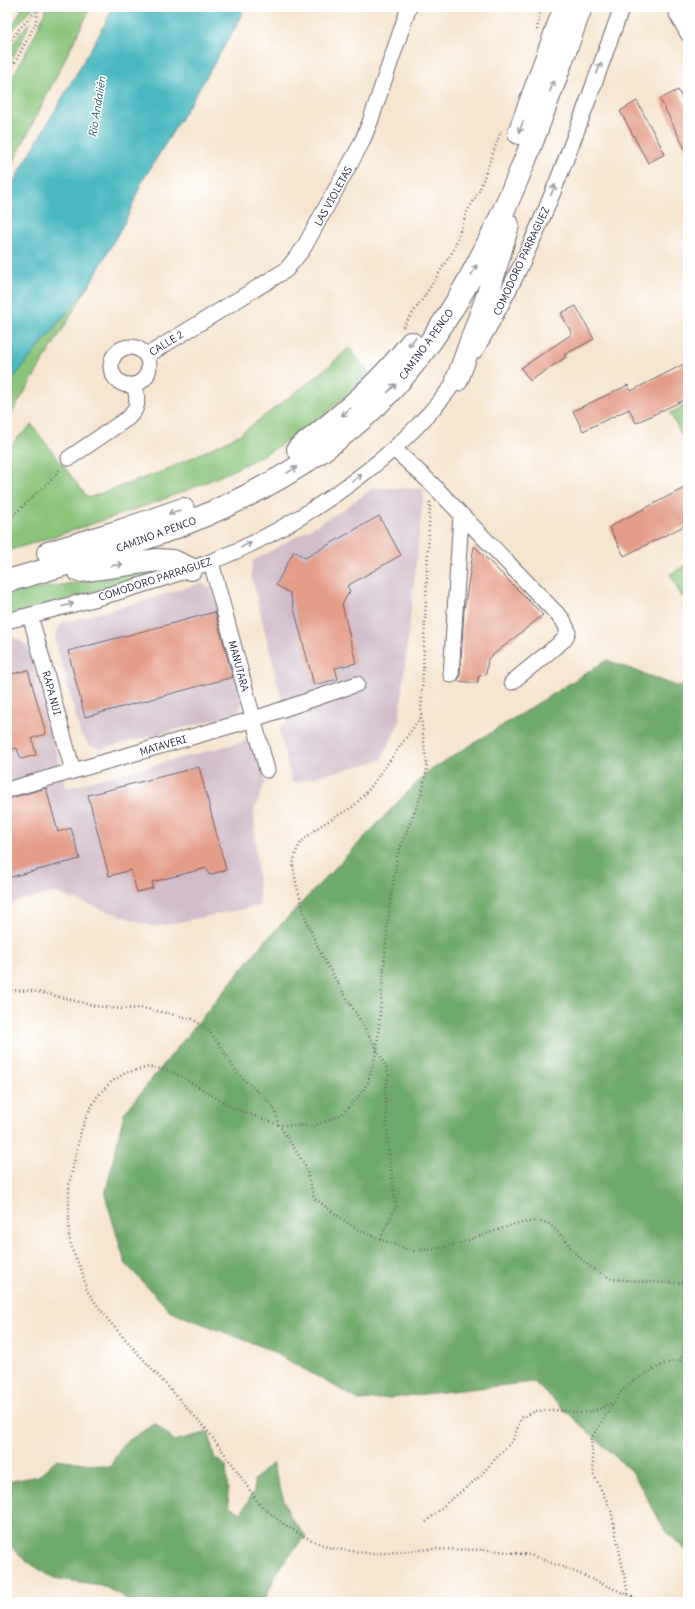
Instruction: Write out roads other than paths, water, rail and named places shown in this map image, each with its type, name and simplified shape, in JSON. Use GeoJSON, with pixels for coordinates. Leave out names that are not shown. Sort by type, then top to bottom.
{"type":"FeatureCollection","features":[{"type":"Feature","properties":{"kind":"highway"},"geometry":{"type":"LineString","coordinates":[[534,90],[549,7]]}},
{"type":"Feature","properties":{"kind":"highway","name":"CAMINO A PENCO"},"geometry":{"type":"LineString","coordinates":[[8,576],[123,530],[186,508],[214,496],[267,469],[311,440],[340,416],[384,375],[422,329],[454,278],[475,238],[515,142],[564,7]]}},
{"type":"Feature","properties":{"kind":"highway","name":"CAMINO A PENCO"},"geometry":{"type":"LineString","coordinates":[[8,576],[135,543],[208,515],[274,481],[336,440],[379,402],[398,382],[433,337],[462,293],[480,261],[524,162],[581,7]]}},
{"type":"Feature","properties":{"kind":"highway"},"geometry":{"type":"LineString","coordinates":[[456,380],[478,323],[497,264],[524,162]]}},
{"type":"Feature","properties":{"kind":"highway"},"geometry":{"type":"LineString","coordinates":[[8,576],[158,560],[201,565]]}},
{"type":"Feature","properties":{"kind":"street","name":"LAS VIOLETAS"},"geometry":{"type":"LineString","coordinates":[[186,330],[286,270],[303,249],[361,144],[370,122],[409,7]]}},
{"type":"Feature","properties":{"kind":"street","name":"COMODORO PARRAGUEZ"},"geometry":{"type":"LineString","coordinates":[[7,621],[135,588],[201,565],[253,542],[307,513],[342,490],[394,449],[430,413],[456,380],[505,300],[536,232],[563,166],[622,7]]}},
{"type":"Feature","properties":{"kind":"street"},"geometry":{"type":"LineString","coordinates":[[680,7],[677,14],[688,34]]}},
{"type":"Feature","properties":{"kind":"street","name":"CALLE 2"},"geometry":{"type":"LineString","coordinates":[[147,362],[186,330]]}},
{"type":"Feature","properties":{"kind":"street"},"geometry":{"type":"LineString","coordinates":[[123,349],[138,349],[147,362],[146,377],[141,382],[135,384],[128,385],[121,383],[116,379],[112,372],[114,358],[118,352],[123,349]]}},
{"type":"Feature","properties":{"kind":"street"},"geometry":{"type":"LineString","coordinates":[[69,458],[128,418],[134,412],[138,404],[135,384]]}},
{"type":"Feature","properties":{"kind":"street"},"geometry":{"type":"LineString","coordinates":[[394,449],[430,483],[563,620],[568,631],[565,639],[512,682]]}},
{"type":"Feature","properties":{"kind":"street"},"geometry":{"type":"LineString","coordinates":[[452,675],[462,516]]}},
{"type":"Feature","properties":{"kind":"street","name":"MANUTARA"},"geometry":{"type":"LineString","coordinates":[[201,565],[254,719],[267,770]]}},
{"type":"Feature","properties":{"kind":"street","name":"RAPA NUI"},"geometry":{"type":"LineString","coordinates":[[30,615],[73,771]]}},
{"type":"Feature","properties":{"kind":"street","name":"MATAVERI"},"geometry":{"type":"LineString","coordinates":[[7,790],[254,719],[357,684]]}},
{"type":"Feature","properties":{"kind":"water","name":"Río Andalién"},"geometry":{"type":"Polygon","coordinates":[[[113,7],[244,7],[240,19],[204,81],[142,182],[128,216],[90,284],[7,386],[7,193],[105,24],[113,7]]]}}]}
